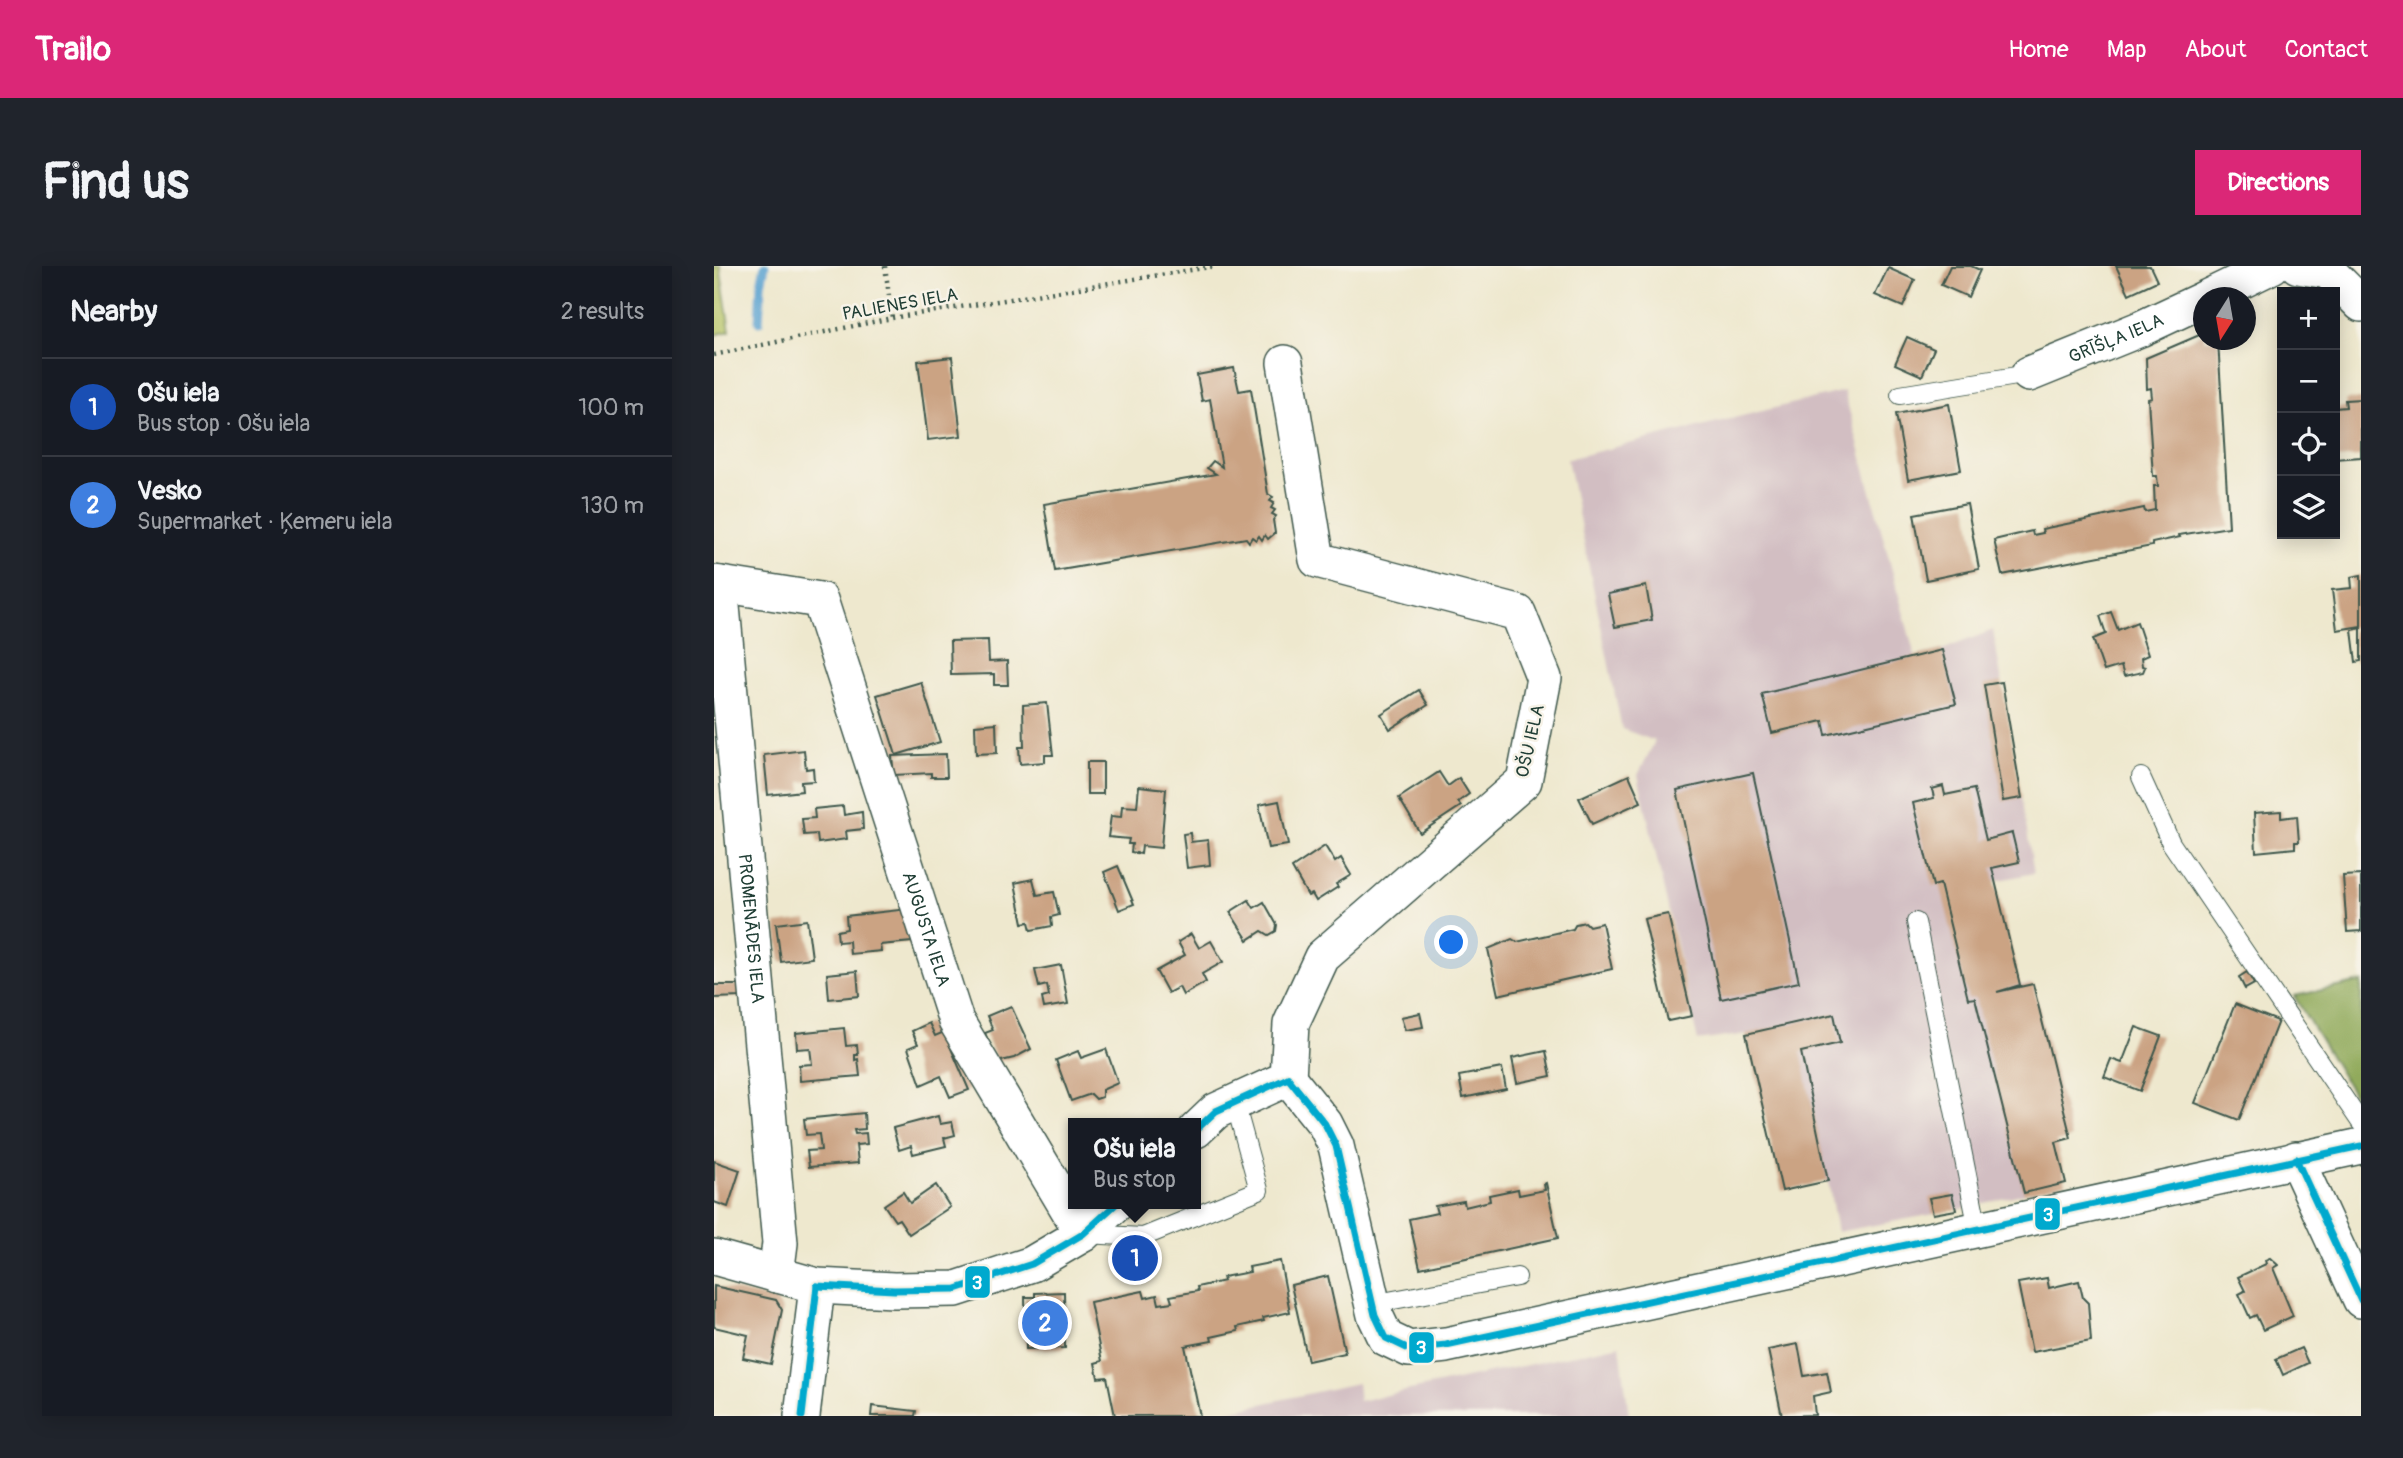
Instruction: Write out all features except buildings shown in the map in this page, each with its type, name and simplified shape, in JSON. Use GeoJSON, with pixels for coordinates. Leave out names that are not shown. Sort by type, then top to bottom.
{"type":"FeatureCollection","features":[{"type":"Feature","properties":{"kind":"street","name":"GRĪŠĻA IELA"},"geometry":{"type":"LineString","coordinates":[[2228,287],[2272,266]]}},
{"type":"Feature","properties":{"kind":"street"},"geometry":{"type":"LineString","coordinates":[[2298,266],[2328,271],[2361,304]]}},
{"type":"Feature","properties":{"kind":"street","name":"GRĪŠĻA IELA"},"geometry":{"type":"LineString","coordinates":[[2029,374],[2140,330],[2193,304]]}},
{"type":"Feature","properties":{"kind":"street","name":"OŠU IELA"},"geometry":{"type":"LineString","coordinates":[[1285,363],[1317,560],[1518,613],[1544,678],[1524,781],[1322,957],[1291,1024],[1288,1078]]}},
{"type":"Feature","properties":{"kind":"street","name":"AUGUSTA IELA"},"geometry":{"type":"LineString","coordinates":[[717,584],[820,600],[956,1021],[1068,1209]]}},
{"type":"Feature","properties":{"kind":"street","name":"PROMENĀDES IELA"},"geometry":{"type":"LineString","coordinates":[[717,584],[780,1243],[776,1275]]}},
{"type":"Feature","properties":{"kind":"street"},"geometry":{"type":"LineString","coordinates":[[1201,1125],[1216,1111],[1288,1078],[1325,1124],[1336,1146],[1375,1315],[1386,1338],[1409,1349],[1446,1345],[2361,1146]]}},
{"type":"Feature","properties":{"kind":"street"},"geometry":{"type":"LineString","coordinates":[[2296,1159],[2361,1300]]}},
{"type":"Feature","properties":{"kind":"street","name":"AUGUSTA IELA"},"geometry":{"type":"LineString","coordinates":[[1068,1209],[1083,1234]]}},
{"type":"Feature","properties":{"kind":"street"},"geometry":{"type":"LineString","coordinates":[[714,1257],[817,1286],[894,1290],[956,1289],[1032,1264],[1083,1234],[1110,1209]]}},
{"type":"Feature","properties":{"kind":"street"},"geometry":{"type":"LineString","coordinates":[[802,1416],[817,1286]]}},
{"type":"Feature","properties":{"kind":"lane"},"geometry":{"type":"LineString","coordinates":[[1900,395],[2029,374]]}},
{"type":"Feature","properties":{"kind":"lane"},"geometry":{"type":"LineString","coordinates":[[2141,777],[2171,843],[2361,1123]]}},
{"type":"Feature","properties":{"kind":"lane"},"geometry":{"type":"LineString","coordinates":[[1916,922],[1978,1228]]}},
{"type":"Feature","properties":{"kind":"lane"},"geometry":{"type":"LineString","coordinates":[[1083,1234],[1143,1237],[1259,1190],[1235,1103]]}},
{"type":"Feature","properties":{"kind":"lane"},"geometry":{"type":"LineString","coordinates":[[1372,1304],[1517,1277]]}},
{"type":"Feature","properties":{"kind":"path"},"geometry":{"type":"LineString","coordinates":[[885,266],[892,318]]}},
{"type":"Feature","properties":{"kind":"path","name":"PALIENES IELA"},"geometry":{"type":"LineString","coordinates":[[714,355],[892,318],[1216,266]]}},
{"type":"Feature","properties":{"kind":"shaded area"},"geometry":{"type":"Polygon","coordinates":[[[1844,391],[1915,656],[1942,650],[1993,630],[2034,873],[1995,881],[2020,985],[2033,984],[2071,1138],[2056,1142],[2066,1183],[1956,1210],[1837,1232],[1828,1181],[1782,1191],[1747,1034],[1698,1041],[1638,775],[1655,741],[1622,729],[1567,459],[1844,391]]]}},
{"type":"Feature","properties":{"kind":"shaded area"},"geometry":{"type":"Polygon","coordinates":[[[1620,1345],[1629,1416],[1207,1416],[1357,1383],[1359,1401],[1620,1345]]]}},
{"type":"Feature","properties":{"kind":"green space"},"geometry":{"type":"Polygon","coordinates":[[[714,266],[720,266],[730,331],[714,335],[714,266]]]}},
{"type":"Feature","properties":{"kind":"green space"},"geometry":{"type":"Polygon","coordinates":[[[2361,982],[2361,1107],[2294,996],[2361,982]]]}},
{"type":"Feature","properties":{"kind":"waterway"},"geometry":{"type":"LineString","coordinates":[[759,322],[765,266]]}},
{"type":"Feature","properties":{"kind":"transit line","name":"3"},"geometry":{"type":"LineString","coordinates":[[1288,1078],[1325,1124],[1336,1146],[1375,1315],[1386,1338],[1409,1349],[1446,1345],[2361,1146]]}},
{"type":"Feature","properties":{"kind":"transit line","name":"3"},"geometry":{"type":"LineString","coordinates":[[1201,1125],[1216,1111],[1288,1078]]}},
{"type":"Feature","properties":{"kind":"transit line","name":"3"},"geometry":{"type":"LineString","coordinates":[[2296,1159],[2361,1300]]}},
{"type":"Feature","properties":{"kind":"transit line","name":"3"},"geometry":{"type":"LineString","coordinates":[[817,1286],[894,1290],[956,1289],[1032,1264],[1083,1234],[1110,1209]]}},
{"type":"Feature","properties":{"kind":"transit line","name":"3"},"geometry":{"type":"LineString","coordinates":[[802,1416],[817,1286]]}},
{"type":"Feature","properties":{"kind":"place","name":"Ošu iela"},"geometry":{"type":"Point","coordinates":[1135,1258]}},
{"type":"Feature","properties":{"kind":"place","name":"Vesko"},"geometry":{"type":"Point","coordinates":[1045,1323]}}]}
